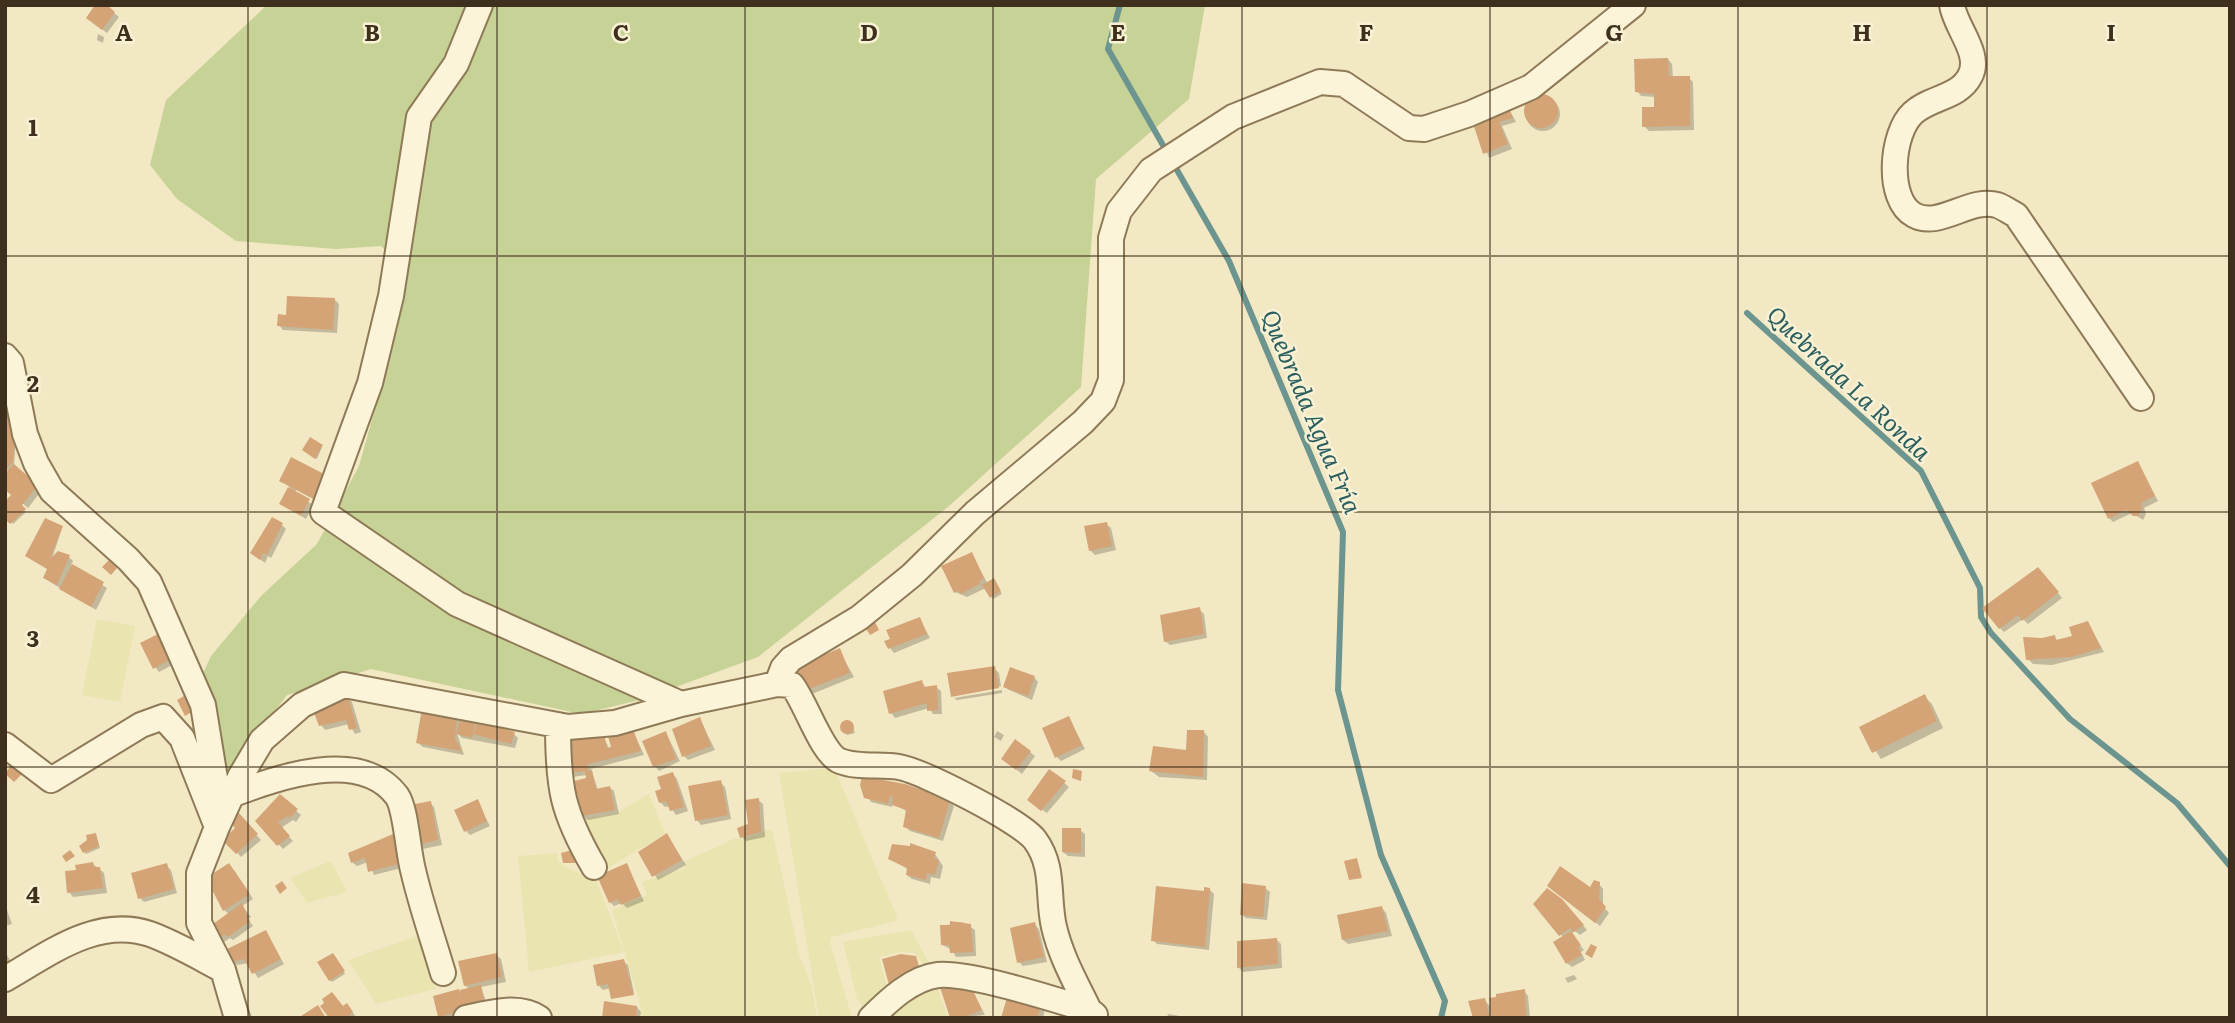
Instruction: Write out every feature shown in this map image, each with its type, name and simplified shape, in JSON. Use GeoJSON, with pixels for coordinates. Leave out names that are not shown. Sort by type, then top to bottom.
{"type":"FeatureCollection","features":[{"type":"Feature","properties":{"kind":"street"},"geometry":{"type":"LineString","coordinates":[[480,5],[456,64],[419,117],[391,296],[370,383],[323,512],[457,604],[681,704]]}},
{"type":"Feature","properties":{"kind":"street"},"geometry":{"type":"LineString","coordinates":[[777,684],[783,668],[791,659],[859,618],[912,575],[975,513],[1083,422],[1103,401],[1111,380],[1111,238],[1119,211],[1151,170],[1233,117],[1321,82],[1344,83],[1409,128],[1424,130],[1531,87],[1633,5]]}},
{"type":"Feature","properties":{"kind":"street"},"geometry":{"type":"LineString","coordinates":[[1952,5],[1973,59],[1971,74],[1960,89],[1912,113],[1900,136],[1893,176],[1900,204],[1911,214],[1925,220],[1995,204],[2016,215],[2141,398]]}},
{"type":"Feature","properties":{"kind":"street"},"geometry":{"type":"LineString","coordinates":[[5,356],[11,363],[25,434],[36,463],[52,491],[128,559],[149,582],[202,705],[223,813]]}},
{"type":"Feature","properties":{"kind":"street"},"geometry":{"type":"LineString","coordinates":[[237,1018],[223,970],[199,923],[200,873],[223,813],[262,740],[302,705],[344,685],[558,725],[615,723],[681,704],[777,684],[792,685],[827,750],[839,761],[902,768],[998,813],[1034,839],[1049,869],[1052,915],[1060,950],[1094,1014]]}},
{"type":"Feature","properties":{"kind":"street"},"geometry":{"type":"LineString","coordinates":[[5,745],[51,780],[141,725],[163,718],[182,738],[223,813]]}},
{"type":"Feature","properties":{"kind":"street"},"geometry":{"type":"LineString","coordinates":[[558,725],[558,776],[570,826],[594,867]]}},
{"type":"Feature","properties":{"kind":"street"},"geometry":{"type":"LineString","coordinates":[[223,813],[269,781],[316,772],[352,771],[376,776],[398,798],[413,870],[443,973]]}},
{"type":"Feature","properties":{"kind":"street"},"geometry":{"type":"LineString","coordinates":[[5,979],[76,938],[116,928],[150,934],[223,970]]}},
{"type":"Feature","properties":{"kind":"street"},"geometry":{"type":"LineString","coordinates":[[871,1018],[895,994],[935,975],[1043,996],[1094,1014]]}},
{"type":"Feature","properties":{"kind":"street"},"geometry":{"type":"LineString","coordinates":[[466,1018],[501,1011],[532,1013],[539,1018]]}},
{"type":"Feature","properties":{"kind":"shaded area"},"geometry":{"type":"Polygon","coordinates":[[[97,619],[135,626],[120,702],[82,695],[97,619]]]}},
{"type":"Feature","properties":{"kind":"shaded area"},"geometry":{"type":"Polygon","coordinates":[[[831,768],[835,770],[897,917],[896,921],[831,937],[830,942],[852,1018],[819,1018],[779,773],[831,768]]]}},
{"type":"Feature","properties":{"kind":"shaded area"},"geometry":{"type":"Polygon","coordinates":[[[649,794],[665,834],[603,871],[582,819],[615,814],[649,794]]]}},
{"type":"Feature","properties":{"kind":"shaded area"},"geometry":{"type":"Polygon","coordinates":[[[772,829],[799,954],[811,984],[817,1018],[642,1018],[612,910],[647,895],[642,882],[685,868],[683,862],[736,838],[742,839],[772,829]]]}},
{"type":"Feature","properties":{"kind":"shaded area"},"geometry":{"type":"Polygon","coordinates":[[[558,853],[558,861],[569,869],[596,879],[624,952],[529,972],[518,856],[558,853]]]}},
{"type":"Feature","properties":{"kind":"shaded area"},"geometry":{"type":"Polygon","coordinates":[[[331,861],[347,892],[307,903],[290,878],[331,861]]]}},
{"type":"Feature","properties":{"kind":"shaded area"},"geometry":{"type":"Polygon","coordinates":[[[911,930],[928,961],[924,965],[914,953],[900,952],[879,957],[889,994],[868,1013],[857,999],[843,942],[911,930]]]}},
{"type":"Feature","properties":{"kind":"shaded area"},"geometry":{"type":"Polygon","coordinates":[[[421,935],[436,989],[376,1004],[348,960],[421,935]]]}},
{"type":"Feature","properties":{"kind":"shaded area"},"geometry":{"type":"Polygon","coordinates":[[[936,984],[948,1017],[877,1018],[936,984]]]}},
{"type":"Feature","properties":{"kind":"green space"},"geometry":{"type":"Polygon","coordinates":[[[267,5],[1205,5],[1189,99],[1096,179],[1081,387],[948,507],[758,657],[640,700],[581,714],[371,669],[287,695],[228,772],[199,682],[211,656],[261,596],[317,544],[359,466],[398,327],[404,276],[402,267],[381,246],[336,249],[236,241],[177,199],[150,165],[166,100],[267,5]]]}},
{"type":"Feature","properties":{"kind":"building"},"geometry":{"type":"Polygon","coordinates":[[[95,5],[107,5],[115,12],[102,30],[86,18],[95,5]]]}},
{"type":"Feature","properties":{"kind":"building"},"geometry":{"type":"Polygon","coordinates":[[[1668,58],[1669,76],[1690,76],[1690,126],[1642,127],[1642,107],[1654,107],[1654,94],[1635,92],[1634,59],[1668,58]]]}},
{"type":"Feature","properties":{"kind":"building"},"geometry":{"type":"Polygon","coordinates":[[[1541,94],[1553,99],[1558,111],[1553,123],[1541,128],[1529,123],[1524,111],[1529,99],[1541,94]]]}},
{"type":"Feature","properties":{"kind":"building"},"geometry":{"type":"Polygon","coordinates":[[[1507,103],[1513,118],[1499,122],[1508,144],[1483,154],[1471,117],[1507,103]]]}},
{"type":"Feature","properties":{"kind":"building"},"geometry":{"type":"Polygon","coordinates":[[[287,296],[335,298],[333,330],[277,326],[278,314],[286,315],[287,296]]]}},
{"type":"Feature","properties":{"kind":"building"},"geometry":{"type":"Polygon","coordinates":[[[5,409],[16,421],[13,462],[5,470],[5,409]]]}},
{"type":"Feature","properties":{"kind":"building"},"geometry":{"type":"Polygon","coordinates":[[[310,437],[323,445],[315,459],[302,450],[310,437]]]}},
{"type":"Feature","properties":{"kind":"building"},"geometry":{"type":"Polygon","coordinates":[[[291,457],[326,475],[314,499],[279,481],[291,457]]]}},
{"type":"Feature","properties":{"kind":"building"},"geometry":{"type":"Polygon","coordinates":[[[2138,461],[2155,496],[2141,503],[2138,516],[2133,516],[2126,510],[2108,519],[2091,483],[2138,461]]]}},
{"type":"Feature","properties":{"kind":"building"},"geometry":{"type":"Polygon","coordinates":[[[14,464],[38,485],[22,505],[26,509],[10,524],[5,519],[5,501],[11,495],[5,490],[5,473],[14,464]]]}},
{"type":"Feature","properties":{"kind":"building"},"geometry":{"type":"Polygon","coordinates":[[[288,487],[310,499],[301,516],[279,504],[288,487]]]}},
{"type":"Feature","properties":{"kind":"building"},"geometry":{"type":"Polygon","coordinates":[[[272,517],[283,523],[267,555],[263,553],[260,560],[250,553],[272,517]]]}},
{"type":"Feature","properties":{"kind":"building"},"geometry":{"type":"Polygon","coordinates":[[[45,518],[63,526],[50,559],[58,551],[70,555],[57,585],[43,578],[47,569],[25,556],[45,518]]]}},
{"type":"Feature","properties":{"kind":"building"},"geometry":{"type":"Polygon","coordinates":[[[1107,522],[1112,546],[1089,551],[1084,526],[1107,522]]]}},
{"type":"Feature","properties":{"kind":"building"},"geometry":{"type":"Polygon","coordinates":[[[972,552],[984,578],[980,584],[961,594],[958,591],[954,593],[941,566],[972,552]]]}},
{"type":"Feature","properties":{"kind":"building"},"geometry":{"type":"Polygon","coordinates":[[[109,560],[117,568],[111,575],[102,567],[109,560]]]}},
{"type":"Feature","properties":{"kind":"building"},"geometry":{"type":"Polygon","coordinates":[[[72,564],[104,582],[91,607],[59,589],[72,564]]]}},
{"type":"Feature","properties":{"kind":"building"},"geometry":{"type":"Polygon","coordinates":[[[2038,567],[2059,592],[2022,621],[2018,615],[1999,629],[1982,608],[2038,567]]]}},
{"type":"Feature","properties":{"kind":"building"},"geometry":{"type":"Polygon","coordinates":[[[994,578],[1001,591],[990,598],[982,585],[994,578]]]}},
{"type":"Feature","properties":{"kind":"building"},"geometry":{"type":"Polygon","coordinates":[[[1200,607],[1204,634],[1164,642],[1160,615],[1200,607]]]}},
{"type":"Feature","properties":{"kind":"building"},"geometry":{"type":"Polygon","coordinates":[[[920,617],[927,634],[888,649],[884,641],[890,639],[886,630],[920,617]]]}},
{"type":"Feature","properties":{"kind":"building"},"geometry":{"type":"Polygon","coordinates":[[[2088,621],[2101,648],[2072,657],[2026,660],[2023,637],[2042,638],[2055,635],[2056,640],[2072,636],[2069,627],[2088,621]]]}},
{"type":"Feature","properties":{"kind":"building"},"geometry":{"type":"Polygon","coordinates":[[[875,622],[879,630],[870,635],[865,627],[875,622]]]}},
{"type":"Feature","properties":{"kind":"building"},"geometry":{"type":"Polygon","coordinates":[[[158,634],[171,659],[153,669],[140,643],[158,634]]]}},
{"type":"Feature","properties":{"kind":"building"},"geometry":{"type":"Polygon","coordinates":[[[840,648],[850,673],[806,690],[796,667],[840,648]]]}},
{"type":"Feature","properties":{"kind":"building"},"geometry":{"type":"Polygon","coordinates":[[[995,666],[999,688],[951,697],[947,673],[995,666]]]}},
{"type":"Feature","properties":{"kind":"building"},"geometry":{"type":"Polygon","coordinates":[[[1010,667],[1035,676],[1028,696],[1003,687],[1010,667]]]}},
{"type":"Feature","properties":{"kind":"building"},"geometry":{"type":"Polygon","coordinates":[[[922,680],[924,687],[937,685],[938,710],[927,711],[927,703],[889,714],[883,691],[922,680]]]}},
{"type":"Feature","properties":{"kind":"building"},"geometry":{"type":"Polygon","coordinates":[[[189,693],[198,708],[185,716],[177,700],[189,693]]]}},
{"type":"Feature","properties":{"kind":"building"},"geometry":{"type":"Polygon","coordinates":[[[1925,694],[1937,721],[1872,753],[1859,727],[1925,694]]]}},
{"type":"Feature","properties":{"kind":"building"},"geometry":{"type":"Polygon","coordinates":[[[348,696],[357,728],[349,730],[346,720],[319,726],[313,710],[348,696]]]}},
{"type":"Feature","properties":{"kind":"building"},"geometry":{"type":"Polygon","coordinates":[[[423,702],[458,709],[455,739],[462,751],[416,743],[423,702]]]}},
{"type":"Feature","properties":{"kind":"building"},"geometry":{"type":"Polygon","coordinates":[[[461,716],[476,720],[472,738],[456,734],[461,716]]]}},
{"type":"Feature","properties":{"kind":"building"},"geometry":{"type":"Polygon","coordinates":[[[1069,716],[1082,745],[1055,758],[1042,728],[1069,716]]]}},
{"type":"Feature","properties":{"kind":"building"},"geometry":{"type":"Polygon","coordinates":[[[700,717],[711,746],[682,757],[672,729],[700,717]]]}},
{"type":"Feature","properties":{"kind":"building"},"geometry":{"type":"Polygon","coordinates":[[[844,720],[850,720],[854,727],[850,734],[844,734],[840,730],[840,724],[844,720]]]}},
{"type":"Feature","properties":{"kind":"building"},"geometry":{"type":"Polygon","coordinates":[[[478,721],[515,732],[511,744],[473,734],[478,721]]]}},
{"type":"Feature","properties":{"kind":"building"},"geometry":{"type":"Polygon","coordinates":[[[633,729],[641,751],[588,764],[588,771],[566,773],[563,740],[604,734],[607,748],[611,747],[608,736],[633,729]]]}},
{"type":"Feature","properties":{"kind":"building"},"geometry":{"type":"Polygon","coordinates":[[[1187,730],[1204,730],[1203,777],[1149,771],[1153,746],[1186,750],[1187,730]]]}},
{"type":"Feature","properties":{"kind":"building"},"geometry":{"type":"Polygon","coordinates":[[[666,731],[676,759],[653,767],[642,741],[666,731]]]}},
{"type":"Feature","properties":{"kind":"building"},"geometry":{"type":"Polygon","coordinates":[[[1015,739],[1031,751],[1016,770],[1001,759],[1015,739]]]}},
{"type":"Feature","properties":{"kind":"building"},"geometry":{"type":"Polygon","coordinates":[[[13,762],[24,772],[14,782],[5,774],[13,762]]]}},
{"type":"Feature","properties":{"kind":"building"},"geometry":{"type":"Polygon","coordinates":[[[1049,769],[1066,781],[1041,811],[1027,800],[1049,769]]]}},
{"type":"Feature","properties":{"kind":"building"},"geometry":{"type":"Polygon","coordinates":[[[1073,769],[1082,771],[1081,781],[1072,778],[1073,769]]]}},
{"type":"Feature","properties":{"kind":"building"},"geometry":{"type":"Polygon","coordinates":[[[592,770],[596,789],[610,786],[615,810],[581,816],[574,781],[586,778],[585,772],[592,770]]]}},
{"type":"Feature","properties":{"kind":"building"},"geometry":{"type":"Polygon","coordinates":[[[673,772],[684,807],[670,811],[666,801],[659,803],[655,791],[661,789],[657,777],[673,772]]]}},
{"type":"Feature","properties":{"kind":"building"},"geometry":{"type":"Polygon","coordinates":[[[862,776],[905,784],[950,800],[939,838],[903,827],[906,810],[892,805],[893,797],[890,796],[888,804],[864,798],[860,785],[862,776]]]}},
{"type":"Feature","properties":{"kind":"building"},"geometry":{"type":"Polygon","coordinates":[[[721,780],[728,815],[695,821],[688,786],[721,780]]]}},
{"type":"Feature","properties":{"kind":"building"},"geometry":{"type":"Polygon","coordinates":[[[280,794],[298,809],[290,818],[288,816],[278,822],[290,836],[277,846],[255,821],[280,794]]]}},
{"type":"Feature","properties":{"kind":"building"},"geometry":{"type":"Polygon","coordinates":[[[759,798],[761,832],[740,838],[737,828],[748,824],[745,800],[759,798]]]}},
{"type":"Feature","properties":{"kind":"building"},"geometry":{"type":"Polygon","coordinates":[[[478,799],[487,821],[464,832],[454,810],[478,799]]]}},
{"type":"Feature","properties":{"kind":"building"},"geometry":{"type":"Polygon","coordinates":[[[431,801],[438,840],[412,846],[404,806],[431,801]]]}},
{"type":"Feature","properties":{"kind":"building"},"geometry":{"type":"Polygon","coordinates":[[[239,813],[258,834],[236,854],[222,840],[235,828],[229,821],[239,813]]]}},
{"type":"Feature","properties":{"kind":"building"},"geometry":{"type":"Polygon","coordinates":[[[1062,828],[1081,828],[1081,853],[1062,852],[1062,828]]]}},
{"type":"Feature","properties":{"kind":"building"},"geometry":{"type":"Polygon","coordinates":[[[398,832],[406,862],[368,872],[365,858],[351,863],[348,853],[398,832]]]}},
{"type":"Feature","properties":{"kind":"building"},"geometry":{"type":"Polygon","coordinates":[[[96,833],[99,846],[83,853],[79,846],[87,840],[86,835],[96,833]]]}},
{"type":"Feature","properties":{"kind":"building"},"geometry":{"type":"Polygon","coordinates":[[[667,833],[682,860],[652,877],[638,852],[667,833]]]}},
{"type":"Feature","properties":{"kind":"building"},"geometry":{"type":"Polygon","coordinates":[[[910,843],[936,852],[934,858],[939,860],[935,875],[927,873],[926,880],[906,875],[907,868],[888,859],[892,844],[910,846],[910,843]]]}},
{"type":"Feature","properties":{"kind":"building"},"geometry":{"type":"Polygon","coordinates":[[[580,848],[587,863],[563,863],[561,853],[580,848]]]}},
{"type":"Feature","properties":{"kind":"building"},"geometry":{"type":"Polygon","coordinates":[[[70,850],[75,856],[66,862],[62,856],[70,850]]]}},
{"type":"Feature","properties":{"kind":"building"},"geometry":{"type":"Polygon","coordinates":[[[1357,858],[1362,878],[1349,880],[1344,861],[1357,858]]]}},
{"type":"Feature","properties":{"kind":"building"},"geometry":{"type":"Polygon","coordinates":[[[93,862],[94,867],[100,867],[103,888],[67,893],[65,871],[76,870],[75,865],[93,862]]]}},
{"type":"Feature","properties":{"kind":"building"},"geometry":{"type":"Polygon","coordinates":[[[167,863],[174,889],[138,899],[131,873],[167,863]]]}},
{"type":"Feature","properties":{"kind":"building"},"geometry":{"type":"Polygon","coordinates":[[[229,863],[250,894],[223,911],[206,878],[229,863]]]}},
{"type":"Feature","properties":{"kind":"building"},"geometry":{"type":"Polygon","coordinates":[[[627,863],[641,896],[621,905],[618,899],[609,903],[597,876],[627,863]]]}},
{"type":"Feature","properties":{"kind":"building"},"geometry":{"type":"Polygon","coordinates":[[[1560,866],[1590,887],[1594,880],[1600,882],[1599,899],[1606,907],[1595,923],[1547,886],[1560,866]]]}},
{"type":"Feature","properties":{"kind":"building"},"geometry":{"type":"Polygon","coordinates":[[[282,881],[287,888],[280,894],[275,886],[282,881]]]}},
{"type":"Feature","properties":{"kind":"building"},"geometry":{"type":"Polygon","coordinates":[[[1242,883],[1266,886],[1263,917],[1240,915],[1242,883]]]}},
{"type":"Feature","properties":{"kind":"building"},"geometry":{"type":"Polygon","coordinates":[[[1156,886],[1204,891],[1204,887],[1210,888],[1205,947],[1151,941],[1156,886]]]}},
{"type":"Feature","properties":{"kind":"building"},"geometry":{"type":"Polygon","coordinates":[[[1547,888],[1562,899],[1584,925],[1574,932],[1570,928],[1559,936],[1533,904],[1547,888]]]}},
{"type":"Feature","properties":{"kind":"building"},"geometry":{"type":"Polygon","coordinates":[[[242,903],[250,921],[228,937],[225,934],[218,939],[209,927],[242,903]]]}},
{"type":"Feature","properties":{"kind":"building"},"geometry":{"type":"Polygon","coordinates":[[[1382,906],[1388,931],[1342,940],[1337,915],[1382,906]]]}},
{"type":"Feature","properties":{"kind":"building"},"geometry":{"type":"Polygon","coordinates":[[[950,921],[971,924],[973,952],[950,953],[949,945],[941,945],[940,925],[950,925],[950,921]]]}},
{"type":"Feature","properties":{"kind":"building"},"geometry":{"type":"Polygon","coordinates":[[[1035,922],[1044,957],[1017,963],[1010,928],[1035,922]]]}},
{"type":"Feature","properties":{"kind":"building"},"geometry":{"type":"Polygon","coordinates":[[[266,930],[281,959],[252,974],[244,959],[231,962],[225,950],[266,930]]]}},
{"type":"Feature","properties":{"kind":"building"},"geometry":{"type":"Polygon","coordinates":[[[1571,931],[1581,945],[1578,947],[1582,955],[1566,964],[1553,942],[1571,931]]]}},
{"type":"Feature","properties":{"kind":"building"},"geometry":{"type":"Polygon","coordinates":[[[1277,938],[1278,964],[1237,968],[1237,941],[1277,938]]]}},
{"type":"Feature","properties":{"kind":"building"},"geometry":{"type":"Polygon","coordinates":[[[1591,944],[1597,947],[1592,958],[1585,954],[1591,944]]]}},
{"type":"Feature","properties":{"kind":"building"},"geometry":{"type":"Polygon","coordinates":[[[333,953],[345,971],[329,981],[317,962],[333,953]]]}},
{"type":"Feature","properties":{"kind":"building"},"geometry":{"type":"Polygon","coordinates":[[[497,953],[502,977],[464,986],[458,961],[497,953]]]}},
{"type":"Feature","properties":{"kind":"building"},"geometry":{"type":"Polygon","coordinates":[[[901,954],[916,956],[922,976],[889,985],[882,959],[901,954]]]}},
{"type":"Feature","properties":{"kind":"building"},"geometry":{"type":"Polygon","coordinates":[[[624,959],[634,995],[611,999],[608,984],[597,986],[593,965],[624,959]]]}},
{"type":"Feature","properties":{"kind":"building"},"geometry":{"type":"Polygon","coordinates":[[[939,984],[972,988],[982,1010],[962,1018],[950,1018],[939,984]]]}},
{"type":"Feature","properties":{"kind":"building"},"geometry":{"type":"Polygon","coordinates":[[[481,985],[485,1005],[438,1017],[433,996],[459,989],[462,1000],[460,990],[481,985]]]}},
{"type":"Feature","properties":{"kind":"building"},"geometry":{"type":"Polygon","coordinates":[[[1525,989],[1526,1018],[1492,1018],[1489,998],[1496,997],[1496,994],[1525,989]]]}},
{"type":"Feature","properties":{"kind":"building"},"geometry":{"type":"Polygon","coordinates":[[[332,992],[343,1006],[347,1003],[353,1012],[346,1018],[329,1018],[320,1006],[324,1003],[322,999],[332,992]]]}},
{"type":"Feature","properties":{"kind":"building"},"geometry":{"type":"Polygon","coordinates":[[[1008,994],[1042,1003],[1037,1018],[1001,1018],[1008,994]]]}},
{"type":"Feature","properties":{"kind":"building"},"geometry":{"type":"Polygon","coordinates":[[[1485,998],[1490,1018],[1473,1018],[1468,1001],[1485,998]]]}},
{"type":"Feature","properties":{"kind":"building"},"geometry":{"type":"Polygon","coordinates":[[[604,1001],[637,1006],[636,1018],[602,1018],[604,1001]]]}},
{"type":"Feature","properties":{"kind":"building"},"geometry":{"type":"Polygon","coordinates":[[[318,1005],[326,1018],[298,1018],[318,1005]]]}},
{"type":"Feature","properties":{"kind":"waterway","name":"Quebrada Agua Fría"},"geometry":{"type":"LineString","coordinates":[[1120,5],[1108,49],[1168,154]]}},
{"type":"Feature","properties":{"kind":"waterway","name":"Quebrada Agua Fría"},"geometry":{"type":"LineString","coordinates":[[1173,163],[1229,261],[1343,532],[1338,690],[1381,855],[1445,1001],[1441,1018]]}},
{"type":"Feature","properties":{"kind":"waterway","name":"Quebrada La Ronda"},"geometry":{"type":"LineString","coordinates":[[1747,313],[1921,471],[1980,588],[1981,617],[1991,633],[2070,719],[2177,803],[2230,866]]}}]}
